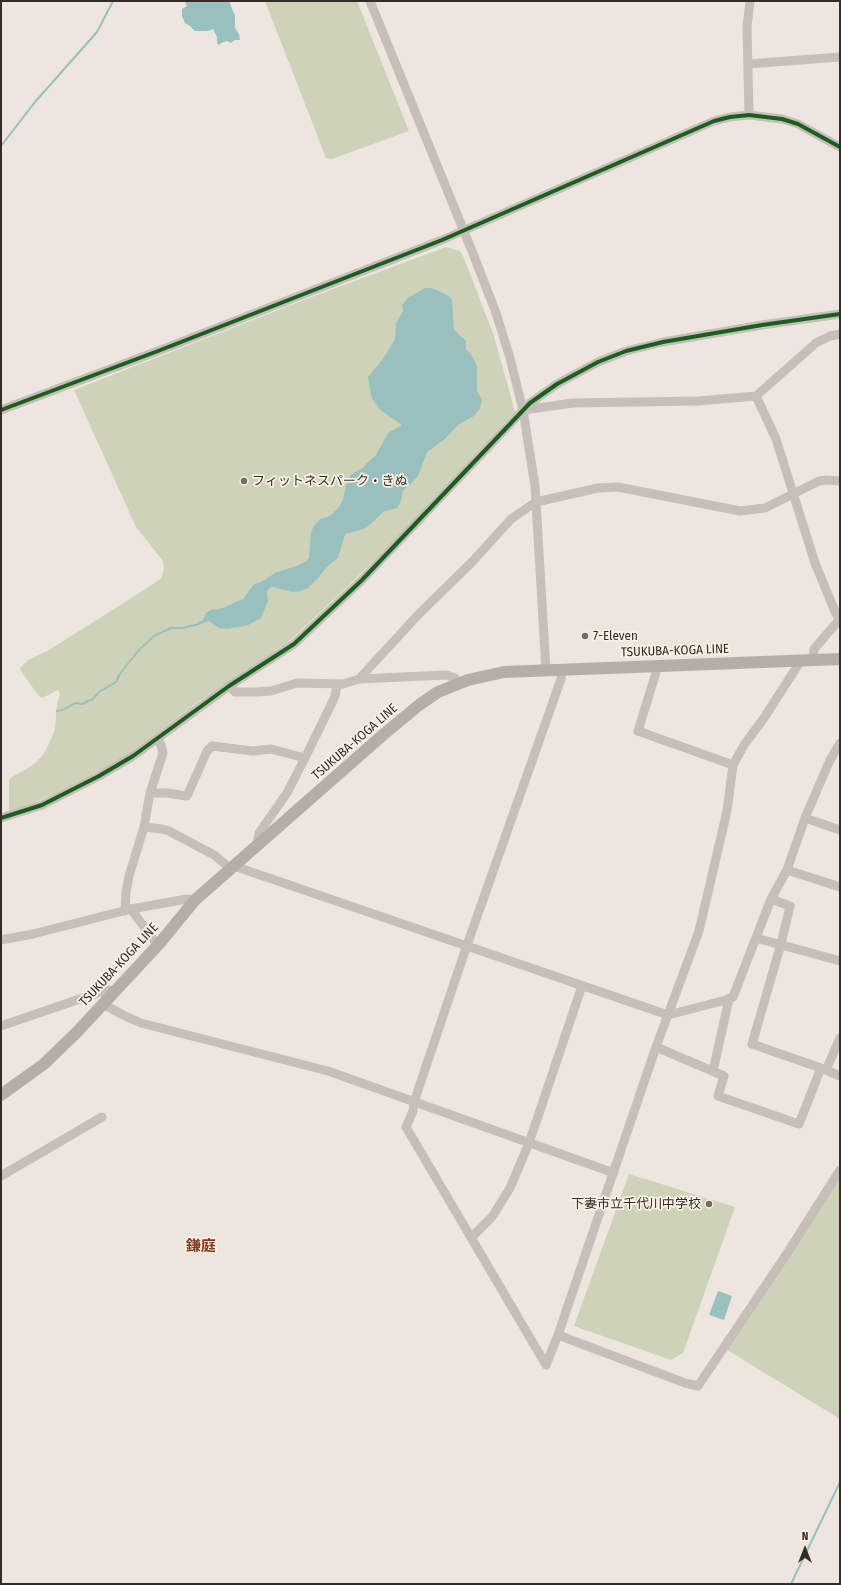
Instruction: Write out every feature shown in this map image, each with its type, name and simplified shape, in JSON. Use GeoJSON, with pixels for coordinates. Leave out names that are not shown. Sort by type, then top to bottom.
{"type":"FeatureCollection","features":[{"type":"Feature","properties":{"kind":"main road","name":"TSUKUBA-KOGA LINE"},"geometry":{"type":"LineString","coordinates":[[1,1095],[44,1064],[159,944],[195,900],[419,705],[438,692],[458,683],[491,674],[546,670],[840,659]]}},
{"type":"Feature","properties":{"kind":"street"},"geometry":{"type":"LineString","coordinates":[[370,1],[464,230],[496,313],[510,358],[523,410],[531,454],[536,502],[546,670]]}},
{"type":"Feature","properties":{"kind":"street"},"geometry":{"type":"LineString","coordinates":[[749,114],[747,27],[750,1]]}},
{"type":"Feature","properties":{"kind":"street"},"geometry":{"type":"LineString","coordinates":[[748,64],[840,57]]}},
{"type":"Feature","properties":{"kind":"street"},"geometry":{"type":"LineString","coordinates":[[1,410],[158,351],[464,230],[714,121],[730,116],[749,114],[782,119],[798,124],[840,147]]}},
{"type":"Feature","properties":{"kind":"street"},"geometry":{"type":"LineString","coordinates":[[1,818],[42,805],[133,756],[229,686],[278,655],[306,633],[362,580],[523,410],[537,397],[557,384],[598,362],[626,351],[671,341],[762,325],[840,314]]}},
{"type":"Feature","properties":{"kind":"street"},"geometry":{"type":"LineString","coordinates":[[523,410],[573,404],[698,402],[756,396],[816,343],[830,336],[840,334]]}},
{"type":"Feature","properties":{"kind":"street"},"geometry":{"type":"LineString","coordinates":[[756,396],[776,439],[815,563],[836,614],[840,618],[814,649],[813,660]]}},
{"type":"Feature","properties":{"kind":"street"},"geometry":{"type":"LineString","coordinates":[[359,679],[418,615],[473,560],[511,519],[536,502],[598,488],[618,487],[740,511],[765,508],[819,481],[826,480],[840,482]]}},
{"type":"Feature","properties":{"kind":"street"},"geometry":{"type":"LineString","coordinates":[[562,670],[414,1102],[413,1111],[406,1127],[546,1365],[558,1335],[656,1048],[699,931],[727,811],[733,765],[744,745],[764,718],[800,660]]}},
{"type":"Feature","properties":{"kind":"street"},"geometry":{"type":"LineString","coordinates":[[658,666],[638,731],[733,765]]}},
{"type":"Feature","properties":{"kind":"street"},"geometry":{"type":"LineString","coordinates":[[229,686],[232,691],[240,693],[271,692],[297,683],[337,685],[349,683],[359,679],[446,676],[455,678],[458,683]]}},
{"type":"Feature","properties":{"kind":"street"},"geometry":{"type":"LineString","coordinates":[[257,846],[260,833],[282,802],[305,758],[335,696],[337,685]]}},
{"type":"Feature","properties":{"kind":"street"},"geometry":{"type":"LineString","coordinates":[[158,738],[162,748],[162,753],[150,793],[144,827],[129,876],[126,892],[128,910],[159,944]]}},
{"type":"Feature","properties":{"kind":"street"},"geometry":{"type":"LineString","coordinates":[[144,827],[162,828],[169,831],[232,867],[668,1015],[733,997],[772,900],[787,870],[805,818],[830,760],[840,743]]}},
{"type":"Feature","properties":{"kind":"street"},"geometry":{"type":"LineString","coordinates":[[150,793],[167,793],[187,796],[207,751],[212,746],[253,751],[271,749],[305,758]]}},
{"type":"Feature","properties":{"kind":"street"},"geometry":{"type":"LineString","coordinates":[[805,818],[840,830]]}},
{"type":"Feature","properties":{"kind":"street"},"geometry":{"type":"LineString","coordinates":[[787,870],[840,887]]}},
{"type":"Feature","properties":{"kind":"street"},"geometry":{"type":"LineString","coordinates":[[1,940],[33,934],[128,910],[187,899],[195,900]]}},
{"type":"Feature","properties":{"kind":"street"},"geometry":{"type":"LineString","coordinates":[[772,900],[790,906],[781,944],[752,1044],[840,1076]]}},
{"type":"Feature","properties":{"kind":"street"},"geometry":{"type":"LineString","coordinates":[[756,938],[840,961]]}},
{"type":"Feature","properties":{"kind":"street"},"geometry":{"type":"LineString","coordinates":[[470,1238],[496,1212],[510,1188],[529,1143],[582,986]]}},
{"type":"Feature","properties":{"kind":"street"},"geometry":{"type":"LineString","coordinates":[[1,1026],[106,990],[110,990],[113,993]]}},
{"type":"Feature","properties":{"kind":"street"},"geometry":{"type":"LineString","coordinates":[[713,1072],[729,999]]}},
{"type":"Feature","properties":{"kind":"street"},"geometry":{"type":"LineString","coordinates":[[103,1004],[141,1023],[328,1072],[614,1173]]}},
{"type":"Feature","properties":{"kind":"street"},"geometry":{"type":"LineString","coordinates":[[656,1048],[724,1076],[718,1096],[799,1124],[840,1038]]}},
{"type":"Feature","properties":{"kind":"street"},"geometry":{"type":"LineString","coordinates":[[1,1176],[102,1117]]}},
{"type":"Feature","properties":{"kind":"street"},"geometry":{"type":"LineString","coordinates":[[558,1335],[685,1383],[698,1386],[788,1252],[840,1170]]}},
{"type":"Feature","properties":{"kind":"green space"},"geometry":{"type":"Polygon","coordinates":[[[265,1],[357,1],[409,131],[332,159],[326,158],[265,1]]]}},
{"type":"Feature","properties":{"kind":"green space","name":"フィットネスパーク・きぬ"},"geometry":{"type":"Polygon","coordinates":[[[446,247],[460,251],[464,258],[494,336],[515,412],[391,544],[287,643],[205,697],[128,754],[96,773],[58,792],[26,806],[9,811],[9,780],[33,765],[43,755],[55,729],[57,704],[60,694],[58,690],[42,698],[39,696],[20,668],[28,660],[49,650],[152,585],[161,578],[164,569],[163,561],[136,527],[74,390],[309,298],[446,247]]]}},
{"type":"Feature","properties":{"kind":"green space"},"geometry":{"type":"Polygon","coordinates":[[[840,1170],[840,1419],[724,1348],[840,1170]]]}},
{"type":"Feature","properties":{"kind":"green space"},"geometry":{"type":"Polygon","coordinates":[[[629,1174],[735,1207],[683,1353],[671,1360],[574,1326],[629,1174]]]}},
{"type":"Feature","properties":{"kind":"water"},"geometry":{"type":"Polygon","coordinates":[[[185,1],[229,1],[235,16],[235,28],[239,34],[240,40],[235,40],[231,43],[227,41],[219,45],[213,29],[208,31],[195,31],[185,23],[182,16],[182,9],[187,6],[185,1]]]}},
{"type":"Feature","properties":{"kind":"water"},"geometry":{"type":"Polygon","coordinates":[[[425,288],[431,288],[439,291],[449,296],[452,300],[454,330],[466,341],[466,349],[472,356],[477,366],[477,390],[482,400],[480,408],[474,416],[459,424],[445,439],[427,452],[418,476],[403,491],[401,501],[397,508],[383,512],[364,529],[345,534],[338,558],[327,567],[308,588],[293,592],[271,587],[267,591],[268,601],[261,618],[248,625],[227,629],[219,628],[209,621],[199,624],[198,622],[203,620],[206,613],[213,609],[217,610],[243,599],[254,584],[261,582],[275,573],[299,565],[306,561],[309,558],[311,532],[314,526],[320,519],[330,516],[339,507],[343,500],[346,485],[350,476],[363,468],[376,455],[388,433],[402,425],[379,409],[374,402],[371,395],[368,377],[383,359],[395,339],[396,323],[403,311],[402,305],[409,297],[425,288]]]}},
{"type":"Feature","properties":{"kind":"water"},"geometry":{"type":"Polygon","coordinates":[[[718,1291],[732,1296],[724,1320],[709,1315],[718,1291]]]}},
{"type":"Feature","properties":{"kind":"waterway"},"geometry":{"type":"LineString","coordinates":[[1,146],[35,102],[97,32],[113,1]]}},
{"type":"Feature","properties":{"kind":"waterway"},"geometry":{"type":"LineString","coordinates":[[57,711],[63,710],[75,703],[82,704],[93,699],[99,692],[116,682],[119,675],[138,651],[154,636],[171,628],[183,628],[199,624]]}},
{"type":"Feature","properties":{"kind":"waterway"},"geometry":{"type":"LineString","coordinates":[[791,1584],[840,1482]]}},
{"type":"Feature","properties":{"kind":"cycle path"},"geometry":{"type":"LineString","coordinates":[[1,410],[158,351],[442,240],[714,121],[730,117],[749,115],[782,119],[798,124],[840,147]]}},
{"type":"Feature","properties":{"kind":"cycle path"},"geometry":{"type":"LineString","coordinates":[[1,818],[42,805],[99,776],[133,756],[229,686],[294,644],[362,580],[530,403],[557,384],[598,362],[626,351],[663,342],[762,325],[840,314]]}},
{"type":"Feature","properties":{"kind":"place","name":"フィットネスパーク・きぬ"},"geometry":{"type":"Point","coordinates":[244,481]}},
{"type":"Feature","properties":{"kind":"place","name":"7-Eleven"},"geometry":{"type":"Point","coordinates":[585,636]}},
{"type":"Feature","properties":{"kind":"place","name":"下妻市立千代川中学校"},"geometry":{"type":"Point","coordinates":[709,1204]}},
{"type":"Feature","properties":{"kind":"district","name":"鎌庭"},"geometry":{"type":"Point","coordinates":[201,1247]}}]}
